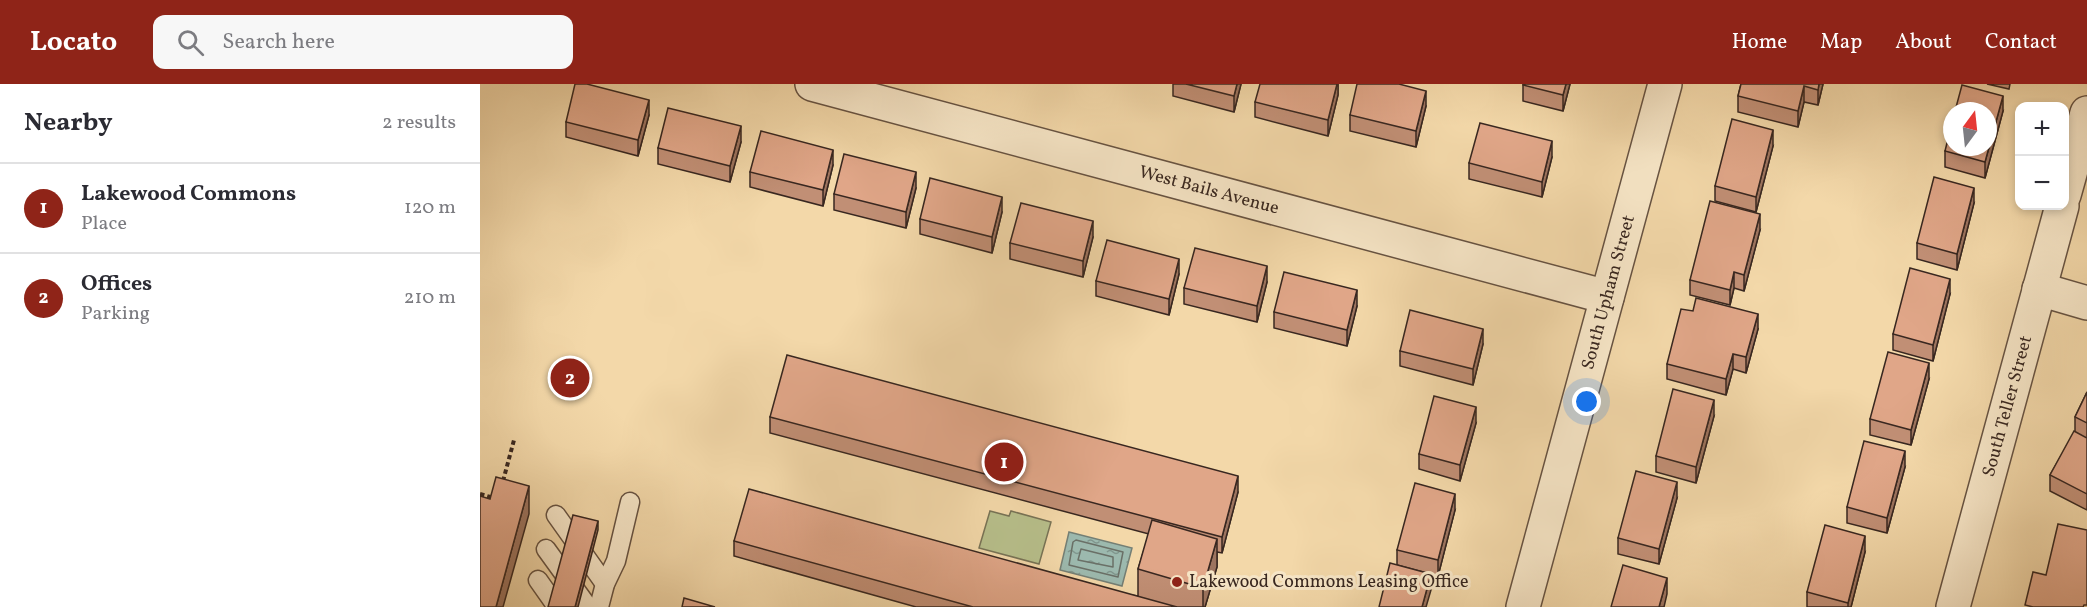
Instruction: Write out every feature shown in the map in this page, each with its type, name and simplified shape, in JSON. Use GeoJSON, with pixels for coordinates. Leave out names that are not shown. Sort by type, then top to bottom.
{"type":"FeatureCollection","features":[{"type":"Feature","properties":{"kind":"street","name":"West Bails Avenue"},"geometry":{"type":"LineString","coordinates":[[812,84],[1607,297]]}},
{"type":"Feature","properties":{"kind":"street","name":"South Upham Street"},"geometry":{"type":"LineString","coordinates":[[1523,607],[1665,84]]}},
{"type":"Feature","properties":{"kind":"street"},"geometry":{"type":"LineString","coordinates":[[2069,177],[2087,113]]}},
{"type":"Feature","properties":{"kind":"street","name":"South Teller Street"},"geometry":{"type":"LineString","coordinates":[[1953,607],[2061,210]]}},
{"type":"Feature","properties":{"kind":"street"},"geometry":{"type":"LineString","coordinates":[[2039,289],[2087,303]]}},
{"type":"Feature","properties":{"kind":"lane"},"geometry":{"type":"LineString","coordinates":[[599,607],[605,584],[616,561],[630,502]]}},
{"type":"Feature","properties":{"kind":"lane"},"geometry":{"type":"LineString","coordinates":[[556,515],[605,584]]}},
{"type":"Feature","properties":{"kind":"lane"},"geometry":{"type":"LineString","coordinates":[[546,549],[588,607]]}},
{"type":"Feature","properties":{"kind":"lane"},"geometry":{"type":"LineString","coordinates":[[538,580],[557,607]]}},
{"type":"Feature","properties":{"kind":"path"},"geometry":{"type":"LineString","coordinates":[[480,494],[498,499],[514,440]]}},
{"type":"Feature","properties":{"kind":"green space"},"geometry":{"type":"Polygon","coordinates":[[[990,511],[1009,516],[1011,511],[1051,522],[1039,564],[979,548],[990,511]]]}},
{"type":"Feature","properties":{"kind":"water"},"geometry":{"type":"Polygon","coordinates":[[[1069,532],[1132,548],[1122,586],[1060,570],[1069,532]]]}},
{"type":"Feature","properties":{"kind":"building"},"geometry":{"type":"Polygon","coordinates":[[[575,84],[587,84],[649,100],[638,140],[566,122],[575,84]]]}},
{"type":"Feature","properties":{"kind":"building"},"geometry":{"type":"Polygon","coordinates":[[[1186,84],[1237,84],[1234,96],[1186,84]]]}},
{"type":"Feature","properties":{"kind":"building"},"geometry":{"type":"Polygon","coordinates":[[[1260,84],[1337,84],[1328,120],[1255,102],[1260,84]]]}},
{"type":"Feature","properties":{"kind":"building"},"geometry":{"type":"Polygon","coordinates":[[[1357,84],[1399,84],[1426,91],[1416,131],[1350,115],[1357,84]]]}},
{"type":"Feature","properties":{"kind":"building"},"geometry":{"type":"Polygon","coordinates":[[[1523,84],[1566,84],[1563,95],[1523,84]]]}},
{"type":"Feature","properties":{"kind":"building"},"geometry":{"type":"Polygon","coordinates":[[[1741,84],[1819,84],[1818,90],[1804,86],[1798,111],[1738,96],[1741,84]]]}},
{"type":"Feature","properties":{"kind":"building"},"geometry":{"type":"Polygon","coordinates":[[[1962,85],[2003,96],[1997,118],[1997,102],[1957,102],[1962,85]]]}},
{"type":"Feature","properties":{"kind":"building"},"geometry":{"type":"Polygon","coordinates":[[[668,108],[741,126],[730,166],[658,148],[668,108]]]}},
{"type":"Feature","properties":{"kind":"building"},"geometry":{"type":"Polygon","coordinates":[[[1732,119],[1773,130],[1756,197],[1715,186],[1732,119]]]}},
{"type":"Feature","properties":{"kind":"building"},"geometry":{"type":"Polygon","coordinates":[[[1480,123],[1552,141],[1542,182],[1469,163],[1480,123]]]}},
{"type":"Feature","properties":{"kind":"building"},"geometry":{"type":"Polygon","coordinates":[[[761,131],[833,150],[823,190],[750,172],[761,131]]]}},
{"type":"Feature","properties":{"kind":"building"},"geometry":{"type":"Polygon","coordinates":[[[844,154],[916,172],[906,212],[834,194],[844,154]]]}},
{"type":"Feature","properties":{"kind":"building"},"geometry":{"type":"Polygon","coordinates":[[[1963,156],[1987,156],[1985,162],[1963,156]]]}},
{"type":"Feature","properties":{"kind":"building"},"geometry":{"type":"Polygon","coordinates":[[[1934,177],[1974,188],[1957,254],[1917,243],[1934,177]]]}},
{"type":"Feature","properties":{"kind":"building"},"geometry":{"type":"Polygon","coordinates":[[[930,178],[1002,197],[992,237],[920,219],[930,178]]]}},
{"type":"Feature","properties":{"kind":"building"},"geometry":{"type":"Polygon","coordinates":[[[1710,201],[1760,214],[1744,275],[1734,272],[1730,290],[1690,280],[1710,201]]]}},
{"type":"Feature","properties":{"kind":"building"},"geometry":{"type":"Polygon","coordinates":[[[1021,203],[1093,221],[1083,261],[1010,243],[1021,203]]]}},
{"type":"Feature","properties":{"kind":"building"},"geometry":{"type":"Polygon","coordinates":[[[1107,240],[1179,259],[1169,299],[1096,281],[1107,240]]]}},
{"type":"Feature","properties":{"kind":"building"},"geometry":{"type":"Polygon","coordinates":[[[1195,248],[1267,266],[1257,306],[1184,288],[1195,248]]]}},
{"type":"Feature","properties":{"kind":"building"},"geometry":{"type":"Polygon","coordinates":[[[1910,268],[1950,279],[1933,345],[1893,334],[1910,268]]]}},
{"type":"Feature","properties":{"kind":"building"},"geometry":{"type":"Polygon","coordinates":[[[1284,272],[1357,290],[1347,330],[1274,312],[1284,272]]]}},
{"type":"Feature","properties":{"kind":"building"},"geometry":{"type":"Polygon","coordinates":[[[1696,298],[1758,314],[1746,357],[1733,354],[1726,379],[1667,364],[1681,309],[1693,311],[1696,298]]]}},
{"type":"Feature","properties":{"kind":"building"},"geometry":{"type":"Polygon","coordinates":[[[1410,310],[1483,329],[1473,369],[1400,351],[1410,310]]]}},
{"type":"Feature","properties":{"kind":"building"},"geometry":{"type":"Polygon","coordinates":[[[1888,352],[1929,363],[1911,430],[1870,419],[1888,352]]]}},
{"type":"Feature","properties":{"kind":"building"},"geometry":{"type":"Polygon","coordinates":[[[787,355],[1238,476],[1222,537],[770,417],[787,355]]]}},
{"type":"Feature","properties":{"kind":"building"},"geometry":{"type":"Polygon","coordinates":[[[1673,389],[1714,400],[1696,467],[1656,456],[1673,389]]]}},
{"type":"Feature","properties":{"kind":"building"},"geometry":{"type":"Polygon","coordinates":[[[2087,392],[2087,423],[2075,417],[2087,392]]]}},
{"type":"Feature","properties":{"kind":"building"},"geometry":{"type":"Polygon","coordinates":[[[1434,396],[1476,407],[1460,465],[1419,454],[1434,396]]]}},
{"type":"Feature","properties":{"kind":"building"},"geometry":{"type":"Polygon","coordinates":[[[2074,431],[2087,438],[2087,494],[2050,475],[2074,431]]]}},
{"type":"Feature","properties":{"kind":"building"},"geometry":{"type":"Polygon","coordinates":[[[1864,441],[1905,451],[1887,518],[1847,507],[1864,441]]]}},
{"type":"Feature","properties":{"kind":"building"},"geometry":{"type":"Polygon","coordinates":[[[1636,471],[1677,482],[1659,549],[1618,538],[1636,471]]]}},
{"type":"Feature","properties":{"kind":"building"},"geometry":{"type":"Polygon","coordinates":[[[496,477],[529,486],[496,607],[480,607],[480,496],[490,499],[496,477]]]}},
{"type":"Feature","properties":{"kind":"building"},"geometry":{"type":"Polygon","coordinates":[[[1415,483],[1455,494],[1438,560],[1397,550],[1415,483]]]}},
{"type":"Feature","properties":{"kind":"building"},"geometry":{"type":"Polygon","coordinates":[[[749,489],[1177,607],[973,607],[734,541],[749,489]]]}},
{"type":"Feature","properties":{"kind":"building"},"geometry":{"type":"Polygon","coordinates":[[[573,515],[598,521],[575,607],[548,607],[573,515]]]}},
{"type":"Feature","properties":{"kind":"building"},"geometry":{"type":"Polygon","coordinates":[[[1152,520],[1217,539],[1203,588],[1138,569],[1152,520]]]}},
{"type":"Feature","properties":{"kind":"building"},"geometry":{"type":"Polygon","coordinates":[[[2058,524],[2087,530],[2087,605],[2083,607],[2033,607],[2025,605],[2033,572],[2046,575],[2058,524]]]}},
{"type":"Feature","properties":{"kind":"building"},"geometry":{"type":"Polygon","coordinates":[[[1825,525],[1865,536],[1848,603],[1807,592],[1825,525]]]}},
{"type":"Feature","properties":{"kind":"building"},"geometry":{"type":"Polygon","coordinates":[[[1390,563],[1431,574],[1422,607],[1379,607],[1390,563]]]}},
{"type":"Feature","properties":{"kind":"building"},"geometry":{"type":"Polygon","coordinates":[[[1623,565],[1667,578],[1659,607],[1611,607],[1623,565]]]}},
{"type":"Feature","properties":{"kind":"building"},"geometry":{"type":"Polygon","coordinates":[[[684,598],[715,607],[682,607],[684,598]]]}},
{"type":"Feature","properties":{"kind":"place","name":"Offices"},"geometry":{"type":"Point","coordinates":[570,378]}},
{"type":"Feature","properties":{"kind":"place","name":"Lakewood Commons"},"geometry":{"type":"Point","coordinates":[1004,462]}},
{"type":"Feature","properties":{"kind":"place","name":"Lakewood Commons Leasing Office"},"geometry":{"type":"Point","coordinates":[1177,582]}}]}
